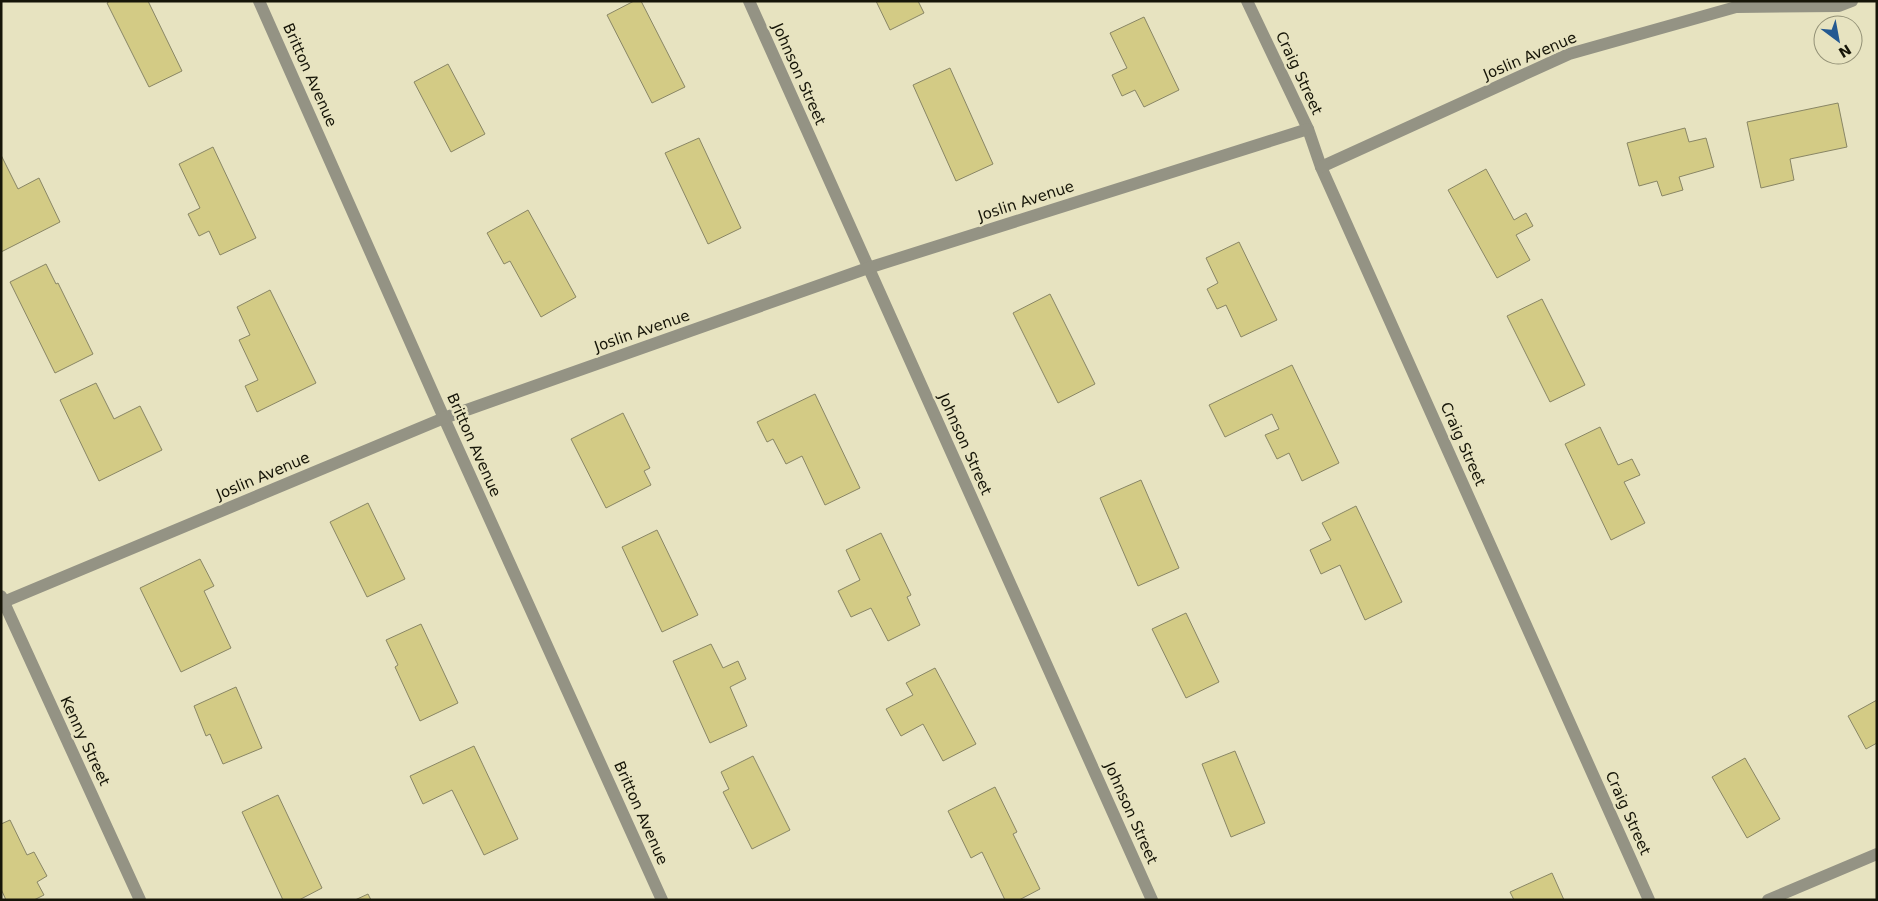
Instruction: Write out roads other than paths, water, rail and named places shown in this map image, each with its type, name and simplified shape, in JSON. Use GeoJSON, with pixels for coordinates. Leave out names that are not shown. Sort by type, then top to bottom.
{"type":"FeatureCollection","features":[{"type":"Feature","properties":{"kind":"street","name":"Britton Avenue"},"geometry":{"type":"LineString","coordinates":[[259,1],[444,418],[662,900]]}},
{"type":"Feature","properties":{"kind":"street","name":"Johnson Street"},"geometry":{"type":"LineString","coordinates":[[749,1],[1152,900]]}},
{"type":"Feature","properties":{"kind":"street","name":"Craig Street"},"geometry":{"type":"LineString","coordinates":[[1247,1],[1308,128],[1321,167],[1649,900]]}},
{"type":"Feature","properties":{"kind":"street","name":"Joslin Avenue"},"geometry":{"type":"LineString","coordinates":[[1321,167],[1569,54],[1734,4],[1839,6],[1852,1]]}},
{"type":"Feature","properties":{"kind":"street","name":"Joslin Avenue"},"geometry":{"type":"LineString","coordinates":[[2,600],[444,418],[868,268],[1308,128]]}},
{"type":"Feature","properties":{"kind":"street","name":"Kenny Street"},"geometry":{"type":"LineString","coordinates":[[2,600],[140,900]]}},
{"type":"Feature","properties":{"kind":"street"},"geometry":{"type":"LineString","coordinates":[[1768,900],[1877,854]]}}]}
